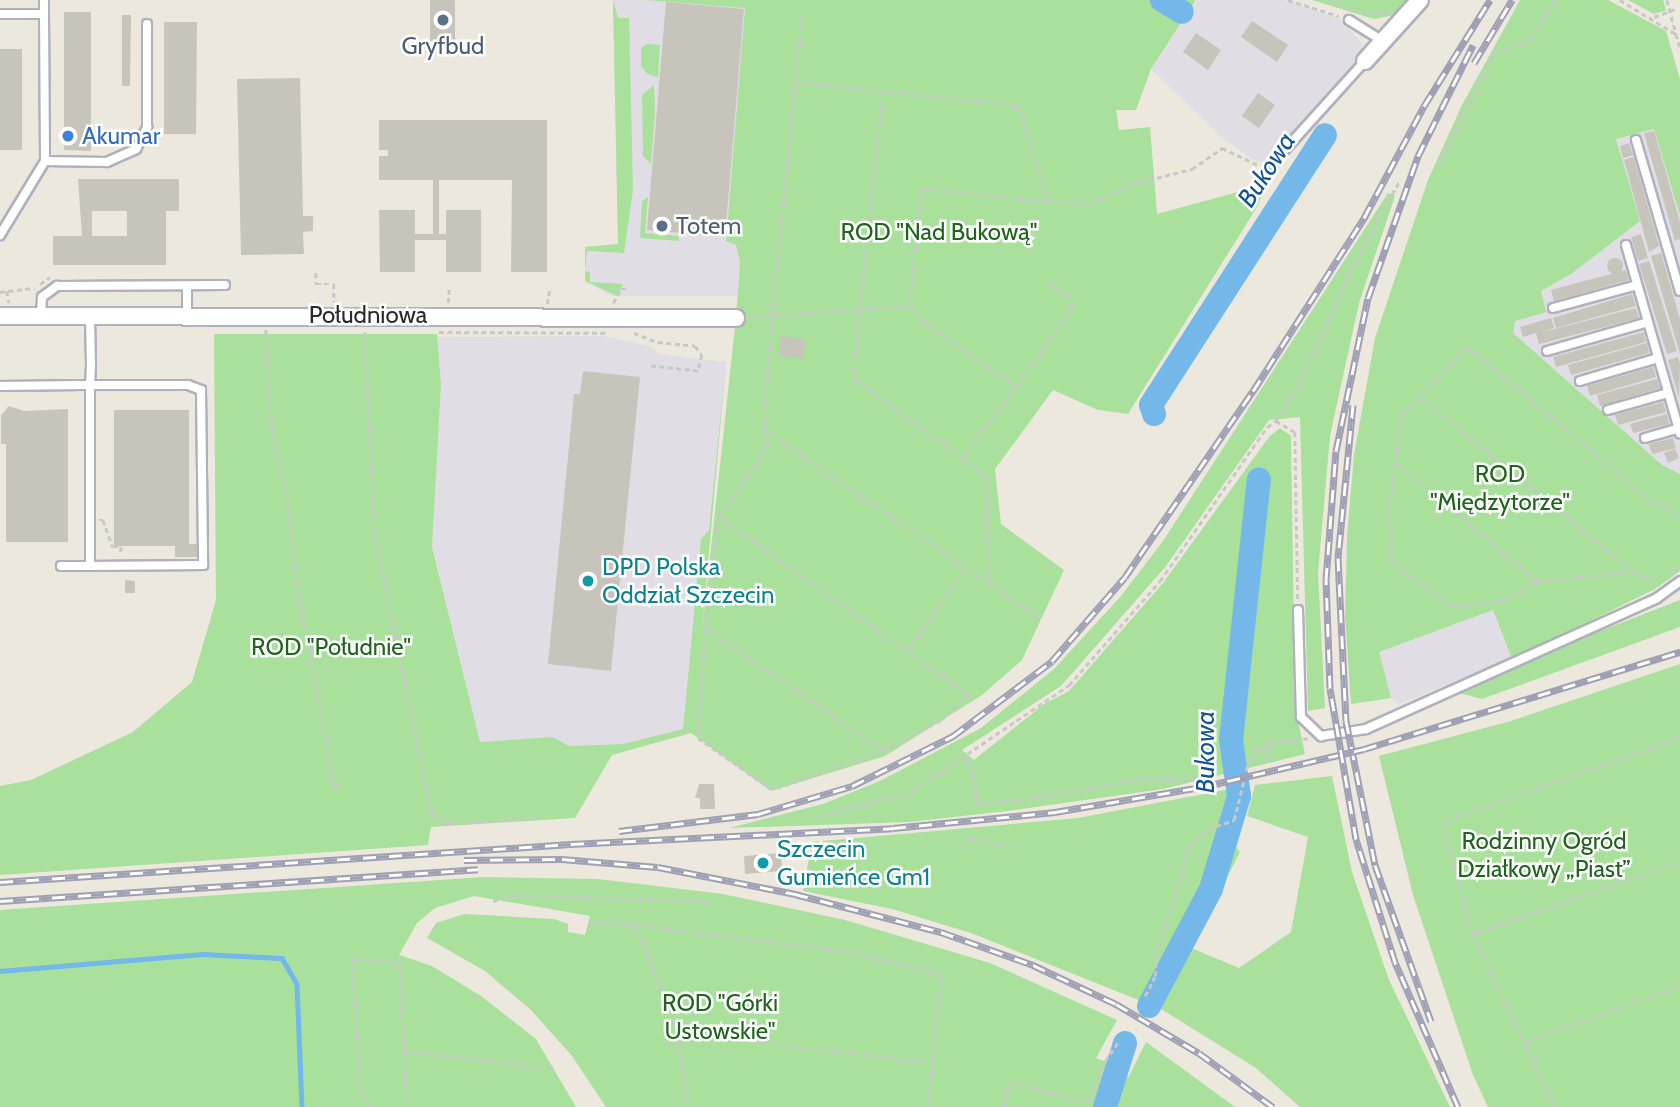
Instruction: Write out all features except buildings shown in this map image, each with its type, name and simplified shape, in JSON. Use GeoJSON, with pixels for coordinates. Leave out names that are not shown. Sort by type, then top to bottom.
{"type":"FeatureCollection","features":[{"type":"Feature","properties":{"kind":"street"},"geometry":{"type":"LineString","coordinates":[[1364,61],[1420,0]]}},
{"type":"Feature","properties":{"kind":"street","name":"Południowa"},"geometry":{"type":"LineString","coordinates":[[0,316],[736,318]]}},
{"type":"Feature","properties":{"kind":"lane"},"geometry":{"type":"LineString","coordinates":[[0,235],[45,161],[44,0]]}},
{"type":"Feature","properties":{"kind":"lane"},"geometry":{"type":"LineString","coordinates":[[0,14],[44,14]]}},
{"type":"Feature","properties":{"kind":"lane"},"geometry":{"type":"LineString","coordinates":[[1349,20],[1383,41]]}},
{"type":"Feature","properties":{"kind":"lane"},"geometry":{"type":"LineString","coordinates":[[45,161],[107,162],[136,149],[146,127],[147,24]]}},
{"type":"Feature","properties":{"kind":"lane"},"geometry":{"type":"LineString","coordinates":[[1272,164],[1364,61]]}},
{"type":"Feature","properties":{"kind":"lane"},"geometry":{"type":"LineString","coordinates":[[1636,140],[1680,291]]}},
{"type":"Feature","properties":{"kind":"lane"},"geometry":{"type":"LineString","coordinates":[[1626,245],[1679,431],[1645,438]]}},
{"type":"Feature","properties":{"kind":"lane"},"geometry":{"type":"LineString","coordinates":[[41,316],[42,298],[51,287],[225,285]]}},
{"type":"Feature","properties":{"kind":"lane"},"geometry":{"type":"LineString","coordinates":[[1553,308],[1637,285]]}},
{"type":"Feature","properties":{"kind":"lane"},"geometry":{"type":"LineString","coordinates":[[187,286],[187,316]]}},
{"type":"Feature","properties":{"kind":"lane"},"geometry":{"type":"LineString","coordinates":[[90,316],[90,566]]}},
{"type":"Feature","properties":{"kind":"lane"},"geometry":{"type":"LineString","coordinates":[[1546,351],[1648,322]]}},
{"type":"Feature","properties":{"kind":"lane"},"geometry":{"type":"LineString","coordinates":[[1580,381],[1658,358]]}},
{"type":"Feature","properties":{"kind":"lane"},"geometry":{"type":"LineString","coordinates":[[0,386],[188,385],[203,393],[206,561],[199,566],[61,566]]}},
{"type":"Feature","properties":{"kind":"lane"},"geometry":{"type":"LineString","coordinates":[[1608,410],[1668,393]]}},
{"type":"Feature","properties":{"kind":"lane"},"geometry":{"type":"LineString","coordinates":[[1298,610],[1301,718],[1321,736],[1366,729],[1657,598],[1680,582]]}},
{"type":"Feature","properties":{"kind":"path"},"geometry":{"type":"LineString","coordinates":[[1288,0],[1349,20]]}},
{"type":"Feature","properties":{"kind":"path"},"geometry":{"type":"LineString","coordinates":[[1329,0],[1365,12],[1388,12],[1395,6]]}},
{"type":"Feature","properties":{"kind":"path"},"geometry":{"type":"LineString","coordinates":[[1440,162],[1495,52],[1529,40],[1555,0]]}},
{"type":"Feature","properties":{"kind":"path"},"geometry":{"type":"LineString","coordinates":[[1620,0],[1654,17],[1679,37]]}},
{"type":"Feature","properties":{"kind":"path"},"geometry":{"type":"LineString","coordinates":[[1667,0],[1680,47]]}},
{"type":"Feature","properties":{"kind":"path"},"geometry":{"type":"LineString","coordinates":[[1654,17],[1675,9]]}},
{"type":"Feature","properties":{"kind":"path"},"geometry":{"type":"LineString","coordinates":[[719,518],[968,696],[941,720],[883,750],[770,788],[695,731],[719,518],[767,446],[765,430],[772,317],[802,18]]}},
{"type":"Feature","properties":{"kind":"path"},"geometry":{"type":"LineString","coordinates":[[797,82],[1015,105],[1048,202]]}},
{"type":"Feature","properties":{"kind":"path"},"geometry":{"type":"LineString","coordinates":[[883,91],[853,372],[856,381],[987,478],[989,583]]}},
{"type":"Feature","properties":{"kind":"path"},"geometry":{"type":"LineString","coordinates":[[1016,387],[924,322],[910,306],[922,189],[1048,202],[1091,203],[1132,184],[1192,169],[1222,148],[1257,167],[1272,164]]}},
{"type":"Feature","properties":{"kind":"path"},"geometry":{"type":"LineString","coordinates":[[817,817],[911,792],[966,758],[1038,703],[1069,685],[1160,581],[1267,427],[1276,421],[1299,385],[1351,269],[1400,180]]}},
{"type":"Feature","properties":{"kind":"path"},"geometry":{"type":"LineString","coordinates":[[962,458],[1016,387],[1071,307],[1071,298],[1048,283]]}},
{"type":"Feature","properties":{"kind":"path"},"geometry":{"type":"LineString","coordinates":[[736,318],[861,313],[910,306]]}},
{"type":"Feature","properties":{"kind":"path"},"geometry":{"type":"LineString","coordinates":[[266,315],[272,429],[286,488],[300,600],[336,790]]}},
{"type":"Feature","properties":{"kind":"path"},"geometry":{"type":"LineString","coordinates":[[364,315],[375,534],[432,814],[446,823],[538,817]]}},
{"type":"Feature","properties":{"kind":"path"},"geometry":{"type":"LineString","coordinates":[[625,330],[658,342],[695,346],[702,355],[698,371],[651,366]]}},
{"type":"Feature","properties":{"kind":"path"},"geometry":{"type":"LineString","coordinates":[[1634,572],[1538,582],[1503,601],[1455,607],[1391,563],[1395,462],[1402,415],[1421,398],[1465,348],[1473,351],[1649,499],[1680,514]]}},
{"type":"Feature","properties":{"kind":"path"},"geometry":{"type":"LineString","coordinates":[[1421,398],[1634,572],[1658,583],[1680,565]]}},
{"type":"Feature","properties":{"kind":"path"},"geometry":{"type":"LineString","coordinates":[[1276,421],[1295,432],[1298,610]]}},
{"type":"Feature","properties":{"kind":"path"},"geometry":{"type":"LineString","coordinates":[[765,430],[1040,618]]}},
{"type":"Feature","properties":{"kind":"path"},"geometry":{"type":"LineString","coordinates":[[1395,462],[1538,582]]}},
{"type":"Feature","properties":{"kind":"path"},"geometry":{"type":"LineString","coordinates":[[90,520],[103,520],[113,547],[120,547]]}},
{"type":"Feature","properties":{"kind":"path"},"geometry":{"type":"LineString","coordinates":[[906,652],[966,567]]}},
{"type":"Feature","properties":{"kind":"path"},"geometry":{"type":"LineString","coordinates":[[705,628],[883,750]]}},
{"type":"Feature","properties":{"kind":"path"},"geometry":{"type":"LineString","coordinates":[[1145,996],[1155,976],[1157,950],[1190,847],[1208,829],[1229,821],[1243,795],[1247,767],[1256,749],[1269,743],[1321,736]]}},
{"type":"Feature","properties":{"kind":"path"},"geometry":{"type":"LineString","coordinates":[[1555,1107],[1472,934],[1444,828],[1447,819],[1680,738]]}},
{"type":"Feature","properties":{"kind":"path"},"geometry":{"type":"LineString","coordinates":[[1268,759],[1269,743]]}},
{"type":"Feature","properties":{"kind":"path"},"geometry":{"type":"LineString","coordinates":[[966,758],[975,777],[976,803],[1019,800],[1147,778],[1197,780]]}},
{"type":"Feature","properties":{"kind":"path"},"geometry":{"type":"LineString","coordinates":[[968,850],[971,837],[1010,848]]}},
{"type":"Feature","properties":{"kind":"path"},"geometry":{"type":"LineString","coordinates":[[1472,934],[1680,862]]}},
{"type":"Feature","properties":{"kind":"path"},"geometry":{"type":"LineString","coordinates":[[493,901],[510,895],[712,901]]}},
{"type":"Feature","properties":{"kind":"path"},"geometry":{"type":"LineString","coordinates":[[588,922],[632,924],[845,951],[936,972],[942,979],[928,1107]]}},
{"type":"Feature","properties":{"kind":"path"},"geometry":{"type":"LineString","coordinates":[[632,924],[678,1032],[688,1107]]}},
{"type":"Feature","properties":{"kind":"path"},"geometry":{"type":"LineString","coordinates":[[371,1107],[361,1092],[352,959],[401,963],[407,1107]]}},
{"type":"Feature","properties":{"kind":"path"},"geometry":{"type":"LineString","coordinates":[[1524,1042],[1680,986]]}},
{"type":"Feature","properties":{"kind":"path"},"geometry":{"type":"LineString","coordinates":[[678,1032],[934,1063]]}},
{"type":"Feature","properties":{"kind":"path"},"geometry":{"type":"LineString","coordinates":[[1003,1107],[1009,1082],[1089,1101],[1105,1061],[1119,1041]]}},
{"type":"Feature","properties":{"kind":"path"},"geometry":{"type":"LineString","coordinates":[[404,1051],[554,1068]]}},
{"type":"Feature","properties":{"kind":"shaded area","name":"Totem"},"geometry":{"type":"Polygon","coordinates":[[[613,0],[760,0],[737,296],[610,296],[585,281],[585,247],[618,244],[613,0]]]}},
{"type":"Feature","properties":{"kind":"shaded area"},"geometry":{"type":"Polygon","coordinates":[[[1198,0],[1283,0],[1339,18],[1362,43],[1361,59],[1266,161],[1257,162],[1224,139],[1151,69],[1198,0]]]}},
{"type":"Feature","properties":{"kind":"shaded area"},"geometry":{"type":"Polygon","coordinates":[[[1654,129],[1680,216],[1680,474],[1662,466],[1513,334],[1514,321],[1541,291],[1571,274],[1616,139],[1654,129]]]}},
{"type":"Feature","properties":{"kind":"shaded area"},"geometry":{"type":"Polygon","coordinates":[[[603,336],[650,346],[659,354],[726,362],[709,530],[701,539],[683,729],[623,744],[569,746],[553,737],[480,743],[432,547],[441,384],[437,337],[603,336]]]}},
{"type":"Feature","properties":{"kind":"shaded area"},"geometry":{"type":"Polygon","coordinates":[[[1493,610],[1512,659],[1399,704],[1391,698],[1379,652],[1493,610]]]}},
{"type":"Feature","properties":{"kind":"green space"},"geometry":{"type":"Polygon","coordinates":[[[613,0],[618,18],[629,18],[633,190],[624,253],[587,251],[585,271],[585,247],[618,244],[613,0]]]}},
{"type":"Feature","properties":{"kind":"green space","name":"ROD \"Nad Bukową\""},"geometry":{"type":"Polygon","coordinates":[[[646,0],[1196,0],[1151,69],[1136,110],[1116,110],[1119,130],[1150,127],[1157,214],[1267,184],[1257,207],[1128,414],[1098,410],[1053,390],[995,469],[1001,524],[1064,570],[1022,660],[982,695],[885,756],[771,791],[691,733],[612,755],[575,818],[431,827],[428,845],[0,875],[0,786],[31,780],[133,732],[192,682],[216,600],[214,334],[437,334],[441,384],[432,547],[480,742],[553,737],[569,746],[623,744],[683,729],[701,539],[709,530],[726,362],[702,631],[736,318],[740,261],[736,245],[726,241],[745,8],[646,0]]]}},
{"type":"Feature","properties":{"kind":"green space"},"geometry":{"type":"Polygon","coordinates":[[[1312,0],[1410,0],[1390,16],[1374,19],[1312,0]]]}},
{"type":"Feature","properties":{"kind":"green space","name":"ROD \"Międzytorze\""},"geometry":{"type":"Polygon","coordinates":[[[1520,0],[1608,0],[1666,31],[1680,79],[1680,216],[1654,129],[1616,139],[1640,221],[1571,274],[1541,291],[1546,312],[1515,321],[1513,333],[1662,465],[1680,474],[1680,571],[1655,589],[1512,659],[1493,610],[1379,652],[1391,698],[1351,704],[1345,616],[1347,537],[1354,455],[1375,338],[1428,180],[1462,105],[1520,0]]]}},
{"type":"Feature","properties":{"kind":"green space"},"geometry":{"type":"Polygon","coordinates":[[[1628,0],[1663,0],[1666,10],[1654,14],[1628,0]]]}},
{"type":"Feature","properties":{"kind":"green space"},"geometry":{"type":"Polygon","coordinates":[[[647,44],[660,45],[658,77],[647,74],[641,66],[641,48],[647,44]]]}},
{"type":"Feature","properties":{"kind":"green space"},"geometry":{"type":"Polygon","coordinates":[[[654,85],[651,164],[643,156],[642,95],[654,85]]]}},
{"type":"Feature","properties":{"kind":"green space"},"geometry":{"type":"Polygon","coordinates":[[[1388,193],[1395,196],[1359,303],[1330,436],[1318,573],[1325,708],[1308,711],[1300,417],[1269,420],[1166,566],[1061,686],[962,750],[974,760],[1044,704],[1069,691],[1163,583],[1269,437],[1280,428],[1291,436],[1295,706],[1305,754],[1163,789],[1007,811],[909,822],[729,828],[823,804],[880,781],[981,728],[1054,669],[1121,596],[1163,541],[1388,193]]]}},
{"type":"Feature","properties":{"kind":"green space"},"geometry":{"type":"Polygon","coordinates":[[[648,197],[645,233],[679,236],[679,241],[640,238],[642,201],[648,197]]]}},
{"type":"Feature","properties":{"kind":"green space"},"geometry":{"type":"Polygon","coordinates":[[[585,271],[590,272],[590,282],[623,284],[617,296],[585,281],[585,271]]]}},
{"type":"Feature","properties":{"kind":"green space"},"geometry":{"type":"Polygon","coordinates":[[[1680,600],[1680,627],[1482,699],[1459,693],[1541,654],[1680,600]]]}},
{"type":"Feature","properties":{"kind":"green space","name":"Rodzinny Ogród Działkowy „Piast”"},"geometry":{"type":"Polygon","coordinates":[[[1680,664],[1680,1107],[1488,1107],[1473,1075],[1413,895],[1379,756],[1511,721],[1680,664]]]}},
{"type":"Feature","properties":{"kind":"green space"},"geometry":{"type":"Polygon","coordinates":[[[1332,776],[1352,872],[1389,980],[1450,1107],[1300,1107],[1256,1068],[1161,1009],[971,933],[892,909],[803,891],[812,842],[1078,818],[1230,789],[1225,834],[1240,852],[1191,948],[1239,968],[1291,932],[1308,837],[1247,816],[1255,785],[1332,776]]]}},
{"type":"Feature","properties":{"kind":"green space","name":"ROD \"Górki Ustowskie\""},"geometry":{"type":"Polygon","coordinates":[[[484,877],[598,879],[723,894],[845,920],[990,963],[1117,1020],[1096,1058],[1124,1068],[1128,1078],[1146,1042],[1235,1107],[606,1107],[572,1056],[531,1010],[485,971],[427,938],[436,923],[464,914],[554,919],[568,924],[568,932],[585,935],[590,916],[474,896],[435,908],[417,923],[399,955],[432,966],[481,996],[536,1039],[576,1107],[0,1107],[0,910],[484,877]]]}},
{"type":"Feature","properties":{"kind":"waterway","name":"Bukowa"},"geometry":{"type":"LineString","coordinates":[[1162,0],[1182,12]]}},
{"type":"Feature","properties":{"kind":"waterway","name":"Bukowa"},"geometry":{"type":"LineString","coordinates":[[1154,414],[1151,405],[1325,135]]}},
{"type":"Feature","properties":{"kind":"waterway","name":"Bukowa"},"geometry":{"type":"LineString","coordinates":[[1149,1006],[1211,889],[1239,796],[1231,740],[1259,480]]}},
{"type":"Feature","properties":{"kind":"waterway"},"geometry":{"type":"LineString","coordinates":[[0,971],[202,954],[282,958],[297,984],[302,1107]]}},
{"type":"Feature","properties":{"kind":"waterway","name":"Bukowa"},"geometry":{"type":"LineString","coordinates":[[1105,1107],[1125,1043]]}},
{"type":"Feature","properties":{"kind":"railway"},"geometry":{"type":"LineString","coordinates":[[619,831],[758,814],[852,786],[953,736],[1052,661],[1125,577],[1253,391],[1364,218],[1424,106],[1490,0]]}},
{"type":"Feature","properties":{"kind":"railway"},"geometry":{"type":"LineString","coordinates":[[1474,63],[1512,0]]}},
{"type":"Feature","properties":{"kind":"railway"},"geometry":{"type":"LineString","coordinates":[[1458,1107],[1395,962],[1356,839],[1330,688],[1326,580],[1336,451],[1368,298],[1418,156],[1473,45]]}},
{"type":"Feature","properties":{"kind":"railway"},"geometry":{"type":"LineString","coordinates":[[1353,405],[1338,558],[1346,721],[1375,865],[1431,1021]]}},
{"type":"Feature","properties":{"kind":"railway"},"geometry":{"type":"LineString","coordinates":[[0,882],[571,844],[893,828],[1055,812],[1202,787],[1364,749],[1680,652]]}},
{"type":"Feature","properties":{"kind":"railway"},"geometry":{"type":"LineString","coordinates":[[464,860],[562,859],[658,867],[795,894],[941,932],[1033,965],[1116,1004],[1199,1053],[1273,1107]]}},
{"type":"Feature","properties":{"kind":"railway"},"geometry":{"type":"LineString","coordinates":[[0,901],[478,869]]}},
{"type":"Feature","properties":{"kind":"place","name":"Gryfbud"},"geometry":{"type":"Point","coordinates":[443,20]}},
{"type":"Feature","properties":{"kind":"place","name":"Akumar"},"geometry":{"type":"Point","coordinates":[68,136]}},
{"type":"Feature","properties":{"kind":"place","name":"Totem"},"geometry":{"type":"Point","coordinates":[662,226]}},
{"type":"Feature","properties":{"kind":"place","name":"DPD Polska Oddział Szczecin"},"geometry":{"type":"Point","coordinates":[588,581]}},
{"type":"Feature","properties":{"kind":"place","name":"Szczecin Gumieńce Gm1"},"geometry":{"type":"Point","coordinates":[763,863]}},
{"type":"Feature","properties":{"kind":"park label","name":"ROD \"Południe\""},"geometry":{"type":"Point","coordinates":[331,647]}}]}
